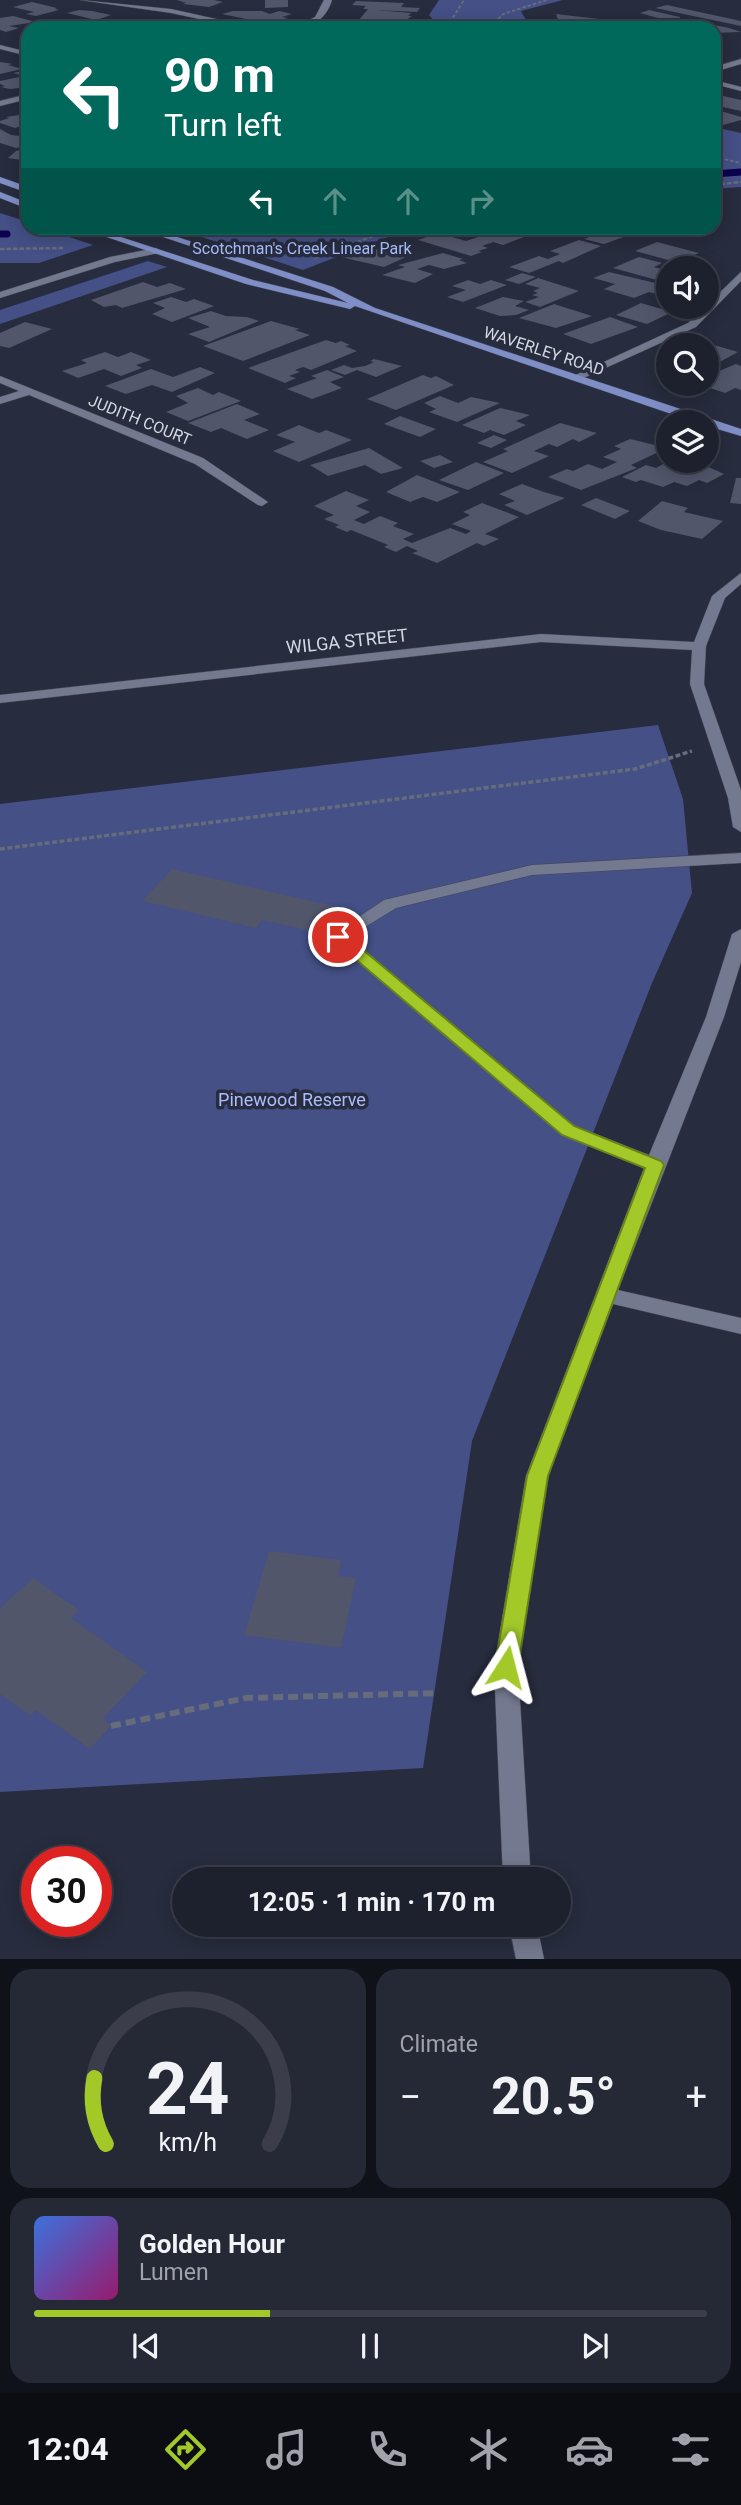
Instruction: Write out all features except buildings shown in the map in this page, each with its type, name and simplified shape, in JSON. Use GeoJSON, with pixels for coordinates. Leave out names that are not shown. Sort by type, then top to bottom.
{"type":"FeatureCollection","features":[{"type":"Feature","properties":{"kind":"main road"},"geometry":{"type":"LineString","coordinates":[[0,180],[21,188]]}},
{"type":"Feature","properties":{"kind":"main road"},"geometry":{"type":"LineString","coordinates":[[0,195],[21,203]]}},
{"type":"Feature","properties":{"kind":"main road","name":"WAVERLEY ROAD"},"geometry":{"type":"LineString","coordinates":[[106,235],[317,300],[371,310],[671,410]]}},
{"type":"Feature","properties":{"kind":"main road","name":"WAVERLEY ROAD"},"geometry":{"type":"LineString","coordinates":[[163,235],[329,289],[371,310]]}},
{"type":"Feature","properties":{"kind":"main road","name":"WAVERLEY ROAD"},"geometry":{"type":"LineString","coordinates":[[719,426],[741,433]]}},
{"type":"Feature","properties":{"kind":"street"},"geometry":{"type":"LineString","coordinates":[[85,0],[171,11],[219,21]]}},
{"type":"Feature","properties":{"kind":"street"},"geometry":{"type":"LineString","coordinates":[[316,21],[324,15],[328,0]]}},
{"type":"Feature","properties":{"kind":"street"},"geometry":{"type":"LineString","coordinates":[[0,47],[21,52]]}},
{"type":"Feature","properties":{"kind":"street"},"geometry":{"type":"LineString","coordinates":[[721,68],[741,61]]}},
{"type":"Feature","properties":{"kind":"street"},"geometry":{"type":"LineString","coordinates":[[721,84],[741,89]]}},
{"type":"Feature","properties":{"kind":"street"},"geometry":{"type":"LineString","coordinates":[[0,104],[21,98]]}},
{"type":"Feature","properties":{"kind":"street"},"geometry":{"type":"LineString","coordinates":[[113,259],[133,244]]}},
{"type":"Feature","properties":{"kind":"street"},"geometry":{"type":"LineString","coordinates":[[0,295],[113,259],[156,251]]}},
{"type":"Feature","properties":{"kind":"street"},"geometry":{"type":"LineString","coordinates":[[575,378],[692,325],[741,275]]}},
{"type":"Feature","properties":{"kind":"street","name":"JUDITH COURT"},"geometry":{"type":"LineString","coordinates":[[0,379],[199,461],[262,502]]}},
{"type":"Feature","properties":{"kind":"street"},"geometry":{"type":"LineString","coordinates":[[0,401],[29,391]]}},
{"type":"Feature","properties":{"kind":"street"},"geometry":{"type":"LineString","coordinates":[[741,577],[719,596],[699,646],[697,684],[715,744],[736,798],[741,827]]}},
{"type":"Feature","properties":{"kind":"street","name":"WILGA STREET"},"geometry":{"type":"LineString","coordinates":[[0,699],[541,638],[699,646]]}},
{"type":"Feature","properties":{"kind":"street"},"geometry":{"type":"LineString","coordinates":[[655,1165],[568,1130],[338,937],[390,904],[531,870],[741,858]]}},
{"type":"Feature","properties":{"kind":"street"},"geometry":{"type":"LineString","coordinates":[[516,1867],[506,1667],[537,1476],[655,1165],[715,1017],[741,934]]}},
{"type":"Feature","properties":{"kind":"street"},"geometry":{"type":"LineString","coordinates":[[606,1295],[741,1326]]}},
{"type":"Feature","properties":{"kind":"street"},"geometry":{"type":"LineString","coordinates":[[525,1937],[530,1959]]}},
{"type":"Feature","properties":{"kind":"path"},"geometry":{"type":"LineString","coordinates":[[453,21],[464,0]]}},
{"type":"Feature","properties":{"kind":"path"},"geometry":{"type":"LineString","coordinates":[[496,21],[503,14],[547,0]]}},
{"type":"Feature","properties":{"kind":"path"},"geometry":{"type":"LineString","coordinates":[[721,159],[741,163]]}},
{"type":"Feature","properties":{"kind":"path"},"geometry":{"type":"LineString","coordinates":[[721,184],[741,182]]}},
{"type":"Feature","properties":{"kind":"path"},"geometry":{"type":"LineString","coordinates":[[0,249],[75,248]]}},
{"type":"Feature","properties":{"kind":"path"},"geometry":{"type":"LineString","coordinates":[[0,849],[635,769],[715,744]]}},
{"type":"Feature","properties":{"kind":"path"},"geometry":{"type":"LineString","coordinates":[[111,1726],[246,1698],[438,1693]]}},
{"type":"Feature","properties":{"kind":"green space"},"geometry":{"type":"Polygon","coordinates":[[[439,0],[563,0],[521,11],[526,21],[434,21],[429,15],[439,0]]]}},
{"type":"Feature","properties":{"kind":"green space"},"geometry":{"type":"Polygon","coordinates":[[[721,129],[741,133],[741,187],[721,188],[721,129]]]}},
{"type":"Feature","properties":{"kind":"green space"},"geometry":{"type":"Polygon","coordinates":[[[0,213],[21,220],[21,235],[64,235],[93,245],[39,263],[0,263],[0,213]]]}},
{"type":"Feature","properties":{"kind":"green space","name":"Scotchman's Creek Linear Park"},"geometry":{"type":"Polygon","coordinates":[[[196,235],[396,235],[303,270],[196,235]]]}},
{"type":"Feature","properties":{"kind":"green space"},"geometry":{"type":"Polygon","coordinates":[[[148,261],[167,267],[0,324],[0,310],[148,261]]]}},
{"type":"Feature","properties":{"kind":"green space","name":"Pinewood Reserve"},"geometry":{"type":"Polygon","coordinates":[[[658,725],[683,799],[692,893],[652,983],[472,1441],[423,1768],[0,1792],[0,804],[658,725]]]}},
{"type":"Feature","properties":{"kind":"waterway"},"geometry":{"type":"LineString","coordinates":[[721,173],[741,172]]}},
{"type":"Feature","properties":{"kind":"waterway"},"geometry":{"type":"LineString","coordinates":[[0,234],[7,234]]}},
{"type":"Feature","properties":{"kind":"route"},"geometry":{"type":"LineString","coordinates":[[338,937],[568,1130],[655,1165],[537,1476],[506,1667]]}}]}
